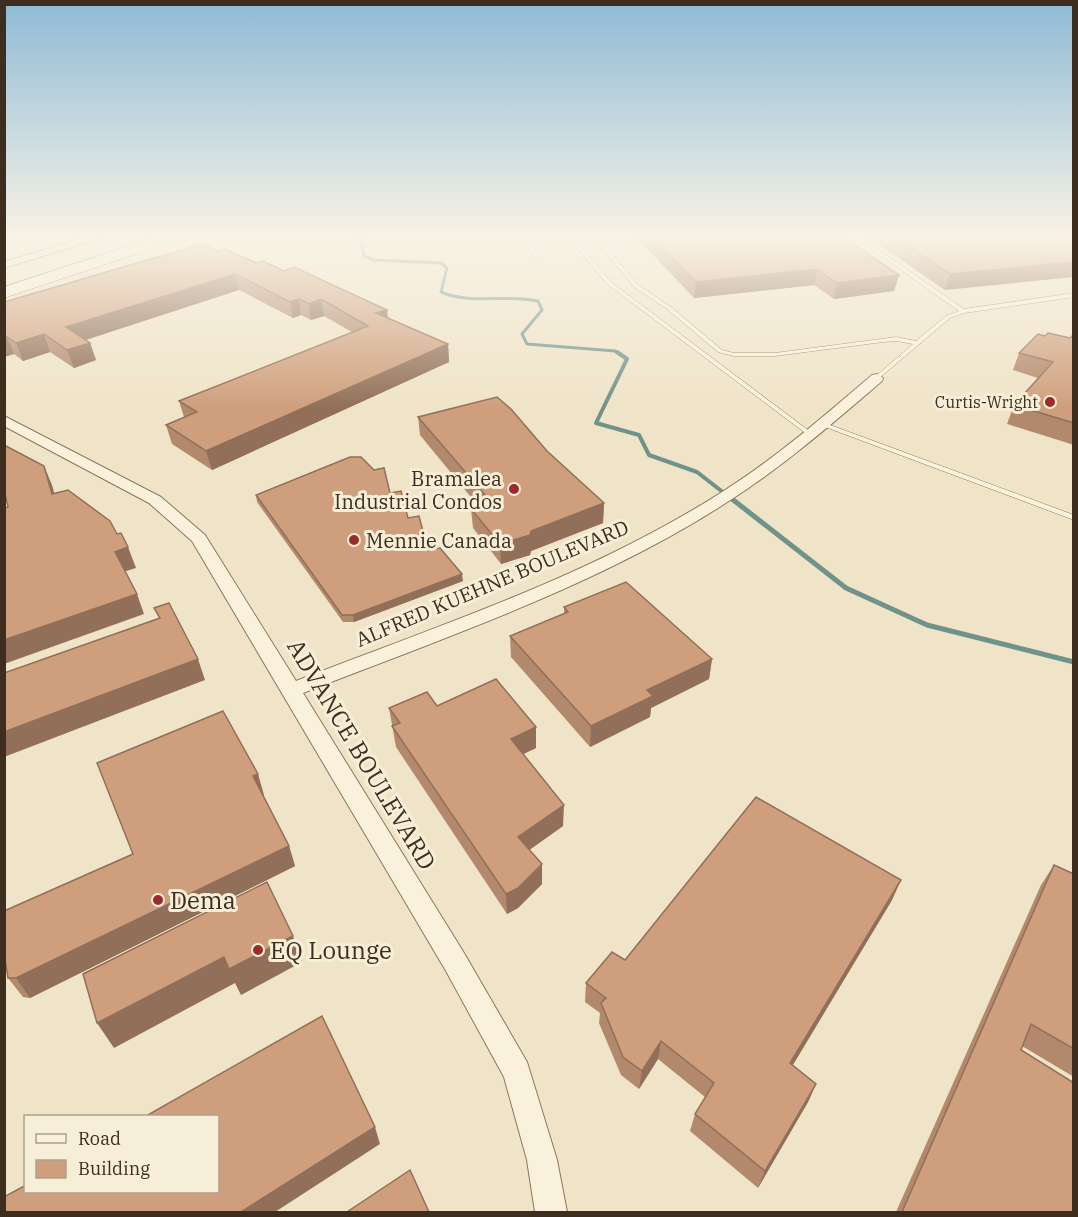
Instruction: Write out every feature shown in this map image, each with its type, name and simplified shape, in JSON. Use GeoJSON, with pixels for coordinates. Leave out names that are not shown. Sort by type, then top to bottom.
{"type":"FeatureCollection","features":[{"type":"Feature","properties":{"kind":"street","name":"ALFRED KUEHNE BOULEVARD"},"geometry":{"type":"LineString","coordinates":[[292,690],[548,588],[637,547],[706,509],[747,483],[877,378]]}},
{"type":"Feature","properties":{"kind":"street","name":"ADVANCE BOULEVARD"},"geometry":{"type":"LineString","coordinates":[[7,424],[155,500],[199,538],[455,962],[517,1072],[542,1160],[551,1212]]}},
{"type":"Feature","properties":{"kind":"lane"},"geometry":{"type":"LineString","coordinates":[[623,294],[810,434]]}},
{"type":"Feature","properties":{"kind":"lane"},"geometry":{"type":"LineString","coordinates":[[648,294],[669,308],[720,351],[727,354],[752,356],[890,340],[915,343]]}},
{"type":"Feature","properties":{"kind":"lane"},"geometry":{"type":"LineString","coordinates":[[938,294],[963,311]]}},
{"type":"Feature","properties":{"kind":"lane"},"geometry":{"type":"LineString","coordinates":[[877,378],[948,317],[963,311],[1074,295]]}},
{"type":"Feature","properties":{"kind":"lane"},"geometry":{"type":"LineString","coordinates":[[822,424],[1074,518]]}},
{"type":"Feature","properties":{"kind":"building"},"geometry":{"type":"Polygon","coordinates":[[[32,294],[172,294],[66,327],[90,343],[67,350],[44,334],[16,343],[4,337],[4,302],[32,294]]]}},
{"type":"Feature","properties":{"kind":"building"},"geometry":{"type":"Polygon","coordinates":[[[274,294],[352,294],[387,310],[376,313],[448,344],[206,451],[166,425],[197,412],[179,401],[368,326],[321,299],[309,304],[299,299],[290,302],[274,294]]]}},
{"type":"Feature","properties":{"kind":"building"},"geometry":{"type":"Polygon","coordinates":[[[1048,333],[1070,338],[1074,334],[1074,423],[1014,405],[1053,362],[1019,353],[1038,334],[1045,336],[1048,333]]]}},
{"type":"Feature","properties":{"kind":"building","name":"Bramalea Industrial Condos"},"geometry":{"type":"Polygon","coordinates":[[[497,397],[511,409],[547,451],[604,503],[531,531],[530,535],[500,544],[471,509],[492,503],[418,417],[497,397]]]}},
{"type":"Feature","properties":{"kind":"building"},"geometry":{"type":"Polygon","coordinates":[[[4,445],[44,466],[52,494],[68,490],[110,521],[117,534],[121,533],[128,547],[115,552],[137,594],[4,640],[4,508],[8,507],[4,489],[4,445]]]}},
{"type":"Feature","properties":{"kind":"building","name":"Mennie Canada"},"geometry":{"type":"Polygon","coordinates":[[[350,457],[361,457],[374,470],[384,468],[390,493],[401,491],[408,518],[419,516],[428,550],[440,548],[462,574],[353,615],[342,615],[256,495],[350,457]]]}},
{"type":"Feature","properties":{"kind":"building"},"geometry":{"type":"Polygon","coordinates":[[[626,582],[712,659],[647,690],[653,696],[591,726],[510,636],[568,612],[564,607],[626,582]]]}},
{"type":"Feature","properties":{"kind":"building"},"geometry":{"type":"Polygon","coordinates":[[[169,603],[198,659],[4,732],[4,673],[160,618],[154,608],[169,603]]]}},
{"type":"Feature","properties":{"kind":"building"},"geometry":{"type":"Polygon","coordinates":[[[496,679],[536,727],[511,739],[564,805],[518,837],[542,864],[518,888],[506,894],[392,726],[400,723],[389,708],[427,692],[437,706],[496,679]]]}},
{"type":"Feature","properties":{"kind":"building"},"geometry":{"type":"Polygon","coordinates":[[[223,711],[258,774],[253,776],[289,846],[16,978],[8,978],[4,953],[4,911],[133,854],[97,763],[223,711]]]}},
{"type":"Feature","properties":{"kind":"building"},"geometry":{"type":"Polygon","coordinates":[[[756,797],[901,880],[790,1063],[816,1084],[765,1171],[695,1114],[714,1083],[661,1041],[642,1071],[623,1057],[601,1003],[606,998],[586,983],[612,952],[625,960],[756,797]]]}},
{"type":"Feature","properties":{"kind":"building"},"geometry":{"type":"Polygon","coordinates":[[[1054,865],[1074,874],[1074,1049],[1031,1024],[1021,1050],[1074,1083],[1074,1212],[902,1212],[1054,865]]]}},
{"type":"Feature","properties":{"kind":"building"},"geometry":{"type":"Polygon","coordinates":[[[267,882],[293,936],[229,969],[224,957],[97,1023],[83,974],[267,882]]]}},
{"type":"Feature","properties":{"kind":"building"},"geometry":{"type":"Polygon","coordinates":[[[322,1016],[375,1127],[241,1212],[4,1212],[4,1197],[24,1186],[24,1193],[219,1193],[219,1115],[148,1115],[322,1016]]]}},
{"type":"Feature","properties":{"kind":"building"},"geometry":{"type":"Polygon","coordinates":[[[410,1170],[429,1212],[347,1212],[410,1170]]]}},
{"type":"Feature","properties":{"kind":"waterway"},"geometry":{"type":"LineString","coordinates":[[446,294],[477,299],[513,298],[538,301],[542,310],[522,334],[527,344],[615,351],[619,354]]}},
{"type":"Feature","properties":{"kind":"waterway"},"geometry":{"type":"LineString","coordinates":[[617,352],[627,359],[596,423],[639,435],[649,455],[697,472],[733,500]]}},
{"type":"Feature","properties":{"kind":"waterway"},"geometry":{"type":"LineString","coordinates":[[732,499],[846,588],[927,625],[1074,662]]}},
{"type":"Feature","properties":{"kind":"place","name":"Curtis-Wright"},"geometry":{"type":"Point","coordinates":[1050,402]}},
{"type":"Feature","properties":{"kind":"place","name":"Bramalea Industrial Condos"},"geometry":{"type":"Point","coordinates":[514,489]}},
{"type":"Feature","properties":{"kind":"place","name":"Mennie Canada"},"geometry":{"type":"Point","coordinates":[354,540]}},
{"type":"Feature","properties":{"kind":"place","name":"Dema"},"geometry":{"type":"Point","coordinates":[158,900]}},
{"type":"Feature","properties":{"kind":"place","name":"EQ Lounge"},"geometry":{"type":"Point","coordinates":[258,950]}}]}
